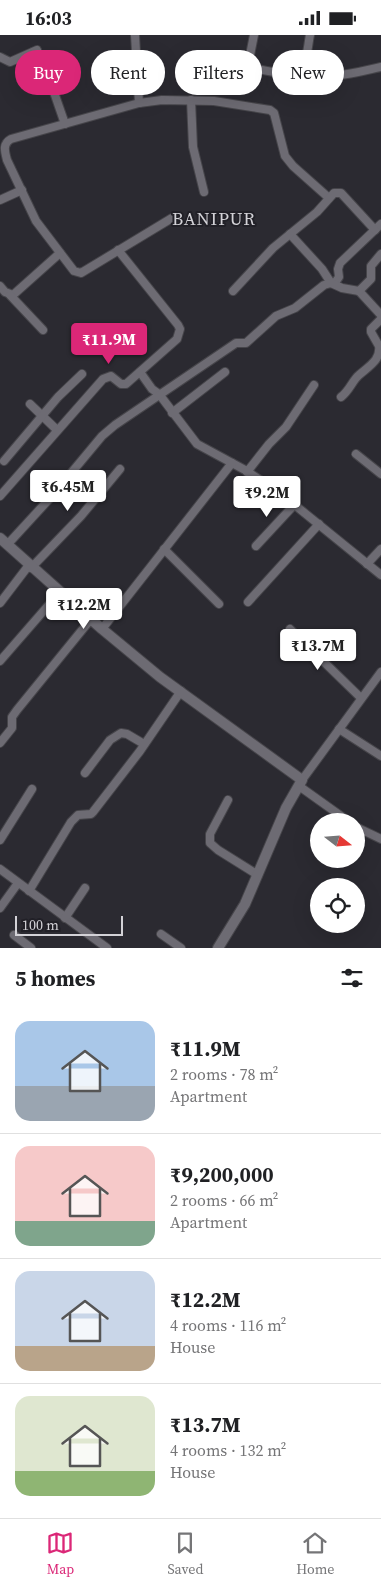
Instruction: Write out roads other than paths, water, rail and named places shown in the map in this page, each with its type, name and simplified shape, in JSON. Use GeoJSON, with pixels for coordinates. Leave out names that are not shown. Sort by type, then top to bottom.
{"type":"FeatureCollection","features":[{"type":"Feature","properties":{"kind":"street"},"geometry":{"type":"LineString","coordinates":[[135,35],[139,103]]}},
{"type":"Feature","properties":{"kind":"street"},"geometry":{"type":"LineString","coordinates":[[252,50],[254,35]]}},
{"type":"Feature","properties":{"kind":"street"},"geometry":{"type":"LineString","coordinates":[[307,50],[310,35]]}},
{"type":"Feature","properties":{"kind":"street"},"geometry":{"type":"LineString","coordinates":[[0,57],[10,62],[35,51],[48,75],[64,124]]}},
{"type":"Feature","properties":{"kind":"street"},"geometry":{"type":"LineString","coordinates":[[344,75],[381,67]]}},
{"type":"Feature","properties":{"kind":"street"},"geometry":{"type":"LineString","coordinates":[[172,218],[82,273],[74,271],[36,221],[4,150],[7,141],[139,103],[162,100],[214,101],[270,110],[274,113],[285,156],[293,166],[329,199]]}},
{"type":"Feature","properties":{"kind":"street"},"geometry":{"type":"LineString","coordinates":[[191,100],[193,147],[204,192]]}},
{"type":"Feature","properties":{"kind":"street"},"geometry":{"type":"LineString","coordinates":[[0,200],[22,191]]}},
{"type":"Feature","properties":{"kind":"street"},"geometry":{"type":"LineString","coordinates":[[233,291],[266,254],[317,212],[334,193],[341,193],[378,227],[340,263],[338,269],[339,277],[332,284]]}},
{"type":"Feature","properties":{"kind":"street"},"geometry":{"type":"LineString","coordinates":[[290,234],[322,269],[332,284]]}},
{"type":"Feature","properties":{"kind":"street"},"geometry":{"type":"LineString","coordinates":[[0,496],[107,376],[111,376],[121,384],[126,384],[178,339],[180,329],[118,250]]}},
{"type":"Feature","properties":{"kind":"street"},"geometry":{"type":"LineString","coordinates":[[10,295],[17,292],[60,253]]}},
{"type":"Feature","properties":{"kind":"street"},"geometry":{"type":"LineString","coordinates":[[359,291],[372,279],[371,266],[379,258]]}},
{"type":"Feature","properties":{"kind":"street"},"geometry":{"type":"LineString","coordinates":[[338,813],[181,691],[160,677],[3,542],[52,496],[102,436],[115,425],[159,393],[236,343],[246,343],[276,316],[295,308],[324,285],[332,284],[359,291],[381,315]]}},
{"type":"Feature","properties":{"kind":"street"},"geometry":{"type":"LineString","coordinates":[[0,286],[43,330]]}},
{"type":"Feature","properties":{"kind":"street"},"geometry":{"type":"LineString","coordinates":[[341,397],[359,375],[370,368],[378,357],[379,346],[371,329],[381,319]]}},
{"type":"Feature","properties":{"kind":"street"},"geometry":{"type":"LineString","coordinates":[[140,372],[152,389],[159,393],[172,413],[197,444],[247,472],[295,504],[381,575]]}},
{"type":"Feature","properties":{"kind":"street"},"geometry":{"type":"LineString","coordinates":[[172,413],[225,372]]}},
{"type":"Feature","properties":{"kind":"street"},"geometry":{"type":"LineString","coordinates":[[4,461],[66,388],[82,374]]}},
{"type":"Feature","properties":{"kind":"street"},"geometry":{"type":"LineString","coordinates":[[247,472],[269,444],[286,427],[314,385]]}},
{"type":"Feature","properties":{"kind":"street"},"geometry":{"type":"LineString","coordinates":[[30,404],[57,430]]}},
{"type":"Feature","properties":{"kind":"street"},"geometry":{"type":"LineString","coordinates":[[356,454],[381,473]]}},
{"type":"Feature","properties":{"kind":"street"},"geometry":{"type":"LineString","coordinates":[[102,629],[232,463]]}},
{"type":"Feature","properties":{"kind":"street"},"geometry":{"type":"LineString","coordinates":[[0,603],[30,566],[81,516],[120,469]]}},
{"type":"Feature","properties":{"kind":"street"},"geometry":{"type":"LineString","coordinates":[[256,547],[295,504]]}},
{"type":"Feature","properties":{"kind":"street"},"geometry":{"type":"LineString","coordinates":[[248,602],[319,523]]}},
{"type":"Feature","properties":{"kind":"street"},"geometry":{"type":"LineString","coordinates":[[164,549],[219,604]]}},
{"type":"Feature","properties":{"kind":"street"},"geometry":{"type":"LineString","coordinates":[[367,564],[381,549]]}},
{"type":"Feature","properties":{"kind":"street"},"geometry":{"type":"LineString","coordinates":[[0,661],[60,592]]}},
{"type":"Feature","properties":{"kind":"street"},"geometry":{"type":"LineString","coordinates":[[0,743],[12,729],[12,717],[17,710],[91,619]]}},
{"type":"Feature","properties":{"kind":"street"},"geometry":{"type":"LineString","coordinates":[[290,629],[361,698]]}},
{"type":"Feature","properties":{"kind":"street"},"geometry":{"type":"LineString","coordinates":[[218,948],[244,904],[286,809],[301,783],[381,672]]}},
{"type":"Feature","properties":{"kind":"street"},"geometry":{"type":"LineString","coordinates":[[29,891],[71,822],[78,815],[93,812],[181,691]]}},
{"type":"Feature","properties":{"kind":"street"},"geometry":{"type":"LineString","coordinates":[[339,729],[381,756]]}},
{"type":"Feature","properties":{"kind":"street"},"geometry":{"type":"LineString","coordinates":[[85,773],[110,740],[121,733],[127,734],[144,744]]}},
{"type":"Feature","properties":{"kind":"street"},"geometry":{"type":"LineString","coordinates":[[0,840],[32,789]]}},
{"type":"Feature","properties":{"kind":"street"},"geometry":{"type":"LineString","coordinates":[[228,800],[210,834],[210,843],[258,875]]}},
{"type":"Feature","properties":{"kind":"street"},"geometry":{"type":"LineString","coordinates":[[365,831],[381,839]]}},
{"type":"Feature","properties":{"kind":"street"},"geometry":{"type":"LineString","coordinates":[[0,869],[108,948]]}},
{"type":"Feature","properties":{"kind":"street"},"geometry":{"type":"LineString","coordinates":[[0,908],[18,883]]}},
{"type":"Feature","properties":{"kind":"street"},"geometry":{"type":"LineString","coordinates":[[65,918],[85,888]]}},
{"type":"Feature","properties":{"kind":"street"},"geometry":{"type":"LineString","coordinates":[[161,934],[181,948]]}},
{"type":"Feature","properties":{"kind":"street"},"geometry":{"type":"LineString","coordinates":[[14,935],[32,948]]}},
{"type":"Feature","properties":{"kind":"district","name":"BANIPUR"},"geometry":{"type":"Point","coordinates":[214,219]}}]}
